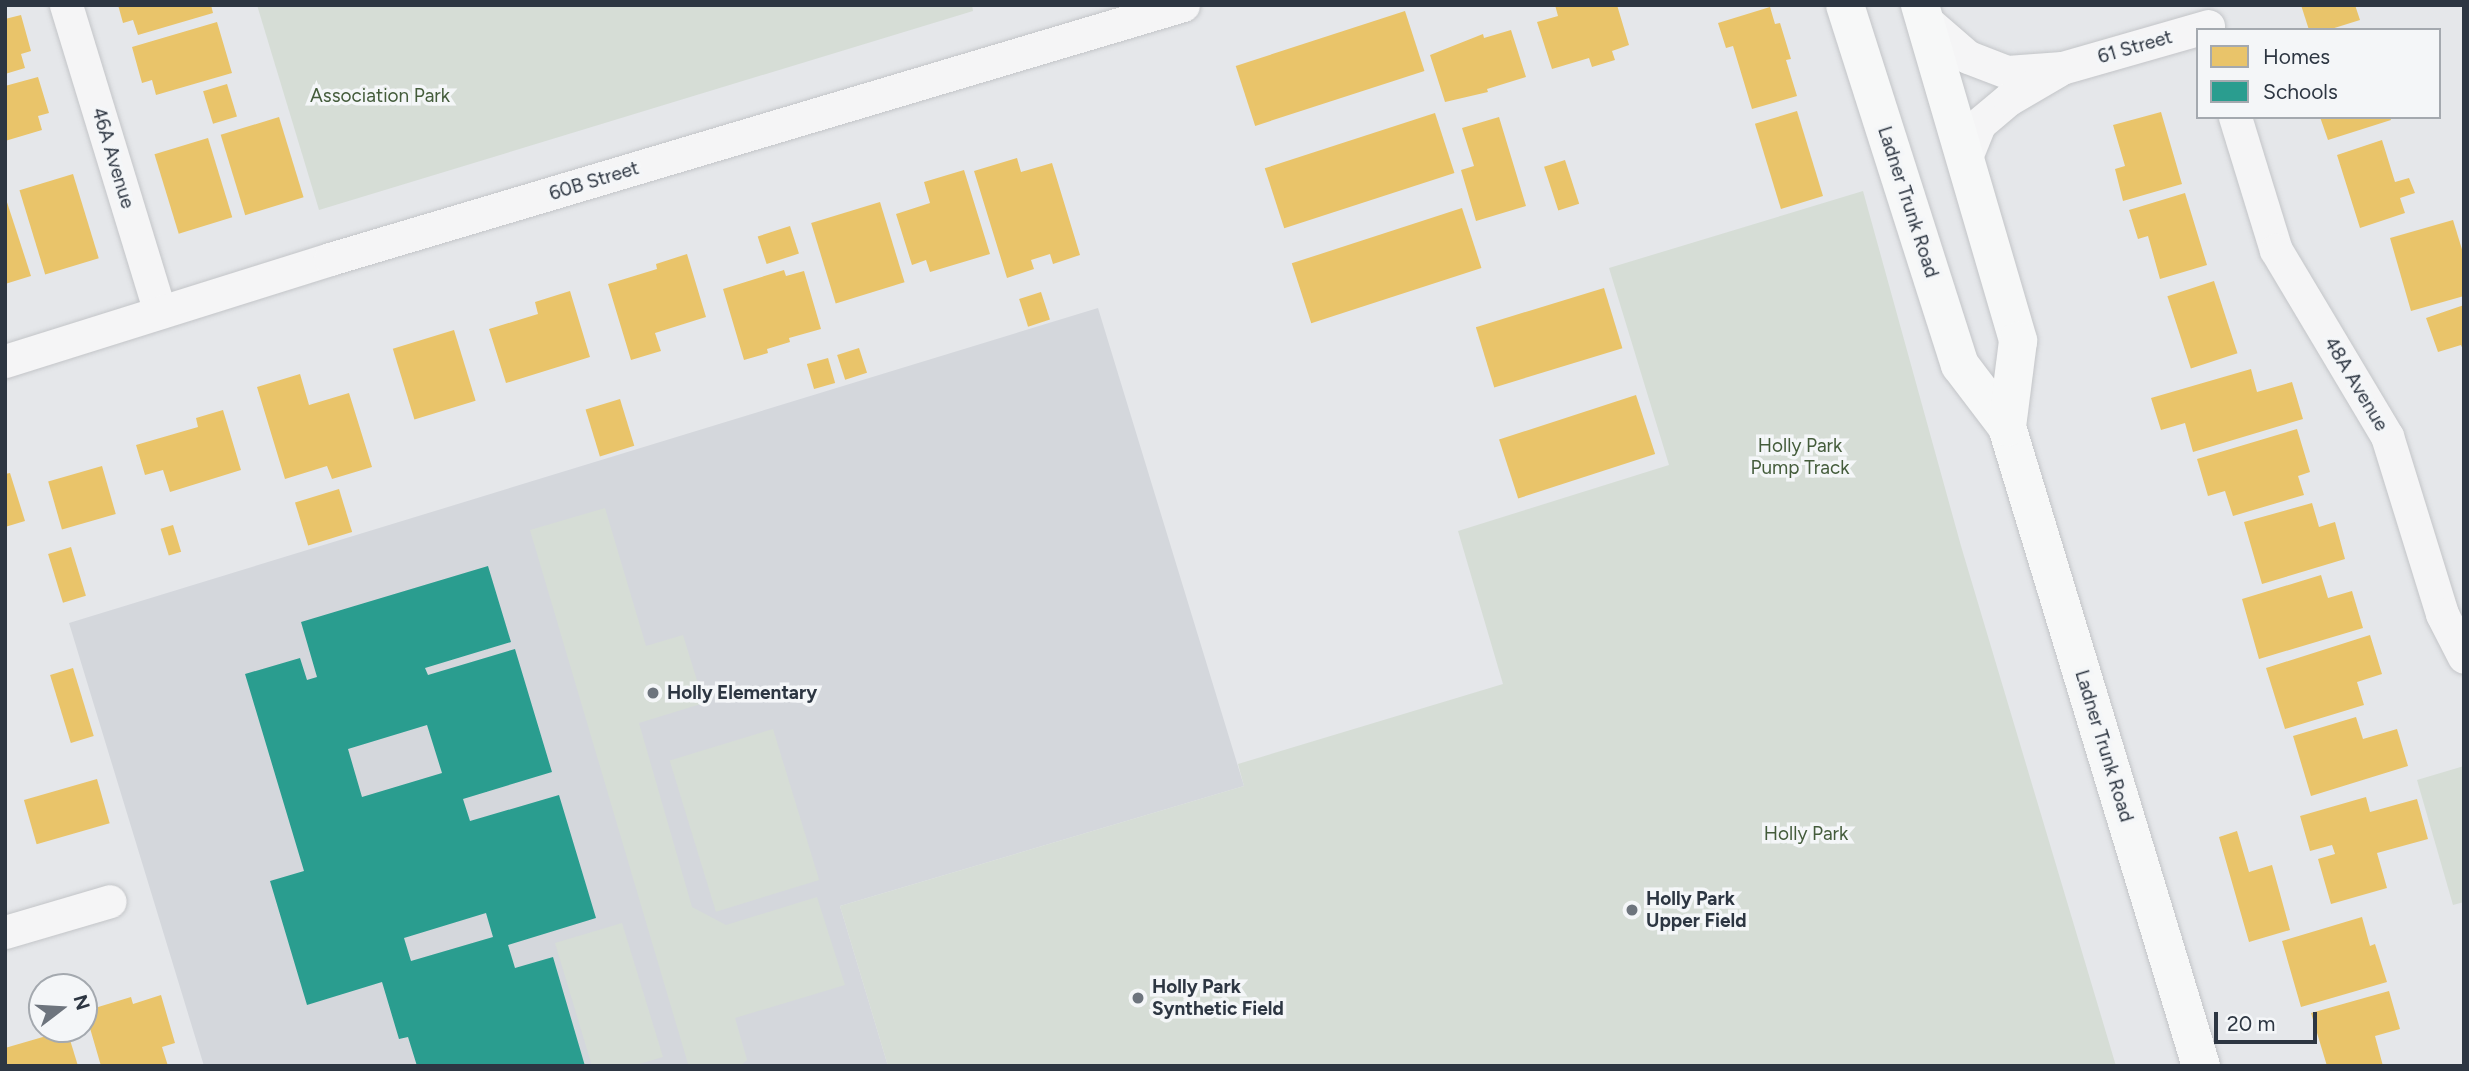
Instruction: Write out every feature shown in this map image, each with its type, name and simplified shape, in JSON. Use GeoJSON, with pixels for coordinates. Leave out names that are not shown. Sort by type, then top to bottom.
{"type":"FeatureCollection","features":[{"type":"Feature","properties":{"kind":"main road","name":"Ladner Trunk Road"},"geometry":{"type":"LineString","coordinates":[[1845,5],[1960,365],[2007,427],[2201,1066]]}},
{"type":"Feature","properties":{"kind":"main road","name":"Ladner Trunk Road"},"geometry":{"type":"LineString","coordinates":[[1922,12],[2018,341],[2007,427]]}},
{"type":"Feature","properties":{"kind":"street","name":"46A Avenue"},"geometry":{"type":"LineString","coordinates":[[66,5],[160,312]]}},
{"type":"Feature","properties":{"kind":"street","name":"60B Street"},"geometry":{"type":"LineString","coordinates":[[5,361],[1183,5]]}},
{"type":"Feature","properties":{"kind":"street","name":"61 Street"},"geometry":{"type":"LineString","coordinates":[[1922,12],[1968,57],[2007,72],[2062,68]]}},
{"type":"Feature","properties":{"kind":"street","name":"61 Street"},"geometry":{"type":"LineString","coordinates":[[1966,157],[1979,124],[2009,99],[2062,68],[2206,20]]}},
{"type":"Feature","properties":{"kind":"street","name":"48A Avenue"},"geometry":{"type":"LineString","coordinates":[[2236,119],[2276,250],[2387,436],[2442,614],[2464,657]]}},
{"type":"Feature","properties":{"kind":"street"},"geometry":{"type":"LineString","coordinates":[[5,932],[110,901]]}},
{"type":"Feature","properties":{"kind":"shaded area","name":"Holly Elementary"},"geometry":{"type":"Polygon","coordinates":[[[1098,308],[1244,786],[840,906],[888,1066],[204,1066],[69,623],[1098,308]]]}},
{"type":"Feature","properties":{"kind":"green space","name":"Association Park"},"geometry":{"type":"Polygon","coordinates":[[[257,5],[972,5],[973,11],[319,210],[257,5]]]}},
{"type":"Feature","properties":{"kind":"green space","name":"Holly Park"},"geometry":{"type":"Polygon","coordinates":[[[1863,191],[1961,546],[2116,1066],[888,1066],[840,906],[1244,786],[1238,764],[1503,684],[1458,531],[1669,465],[1609,268],[1863,191]]]}},
{"type":"Feature","properties":{"kind":"green space"},"geometry":{"type":"Polygon","coordinates":[[[605,508],[646,646],[683,635],[704,703],[639,723],[692,907],[726,925],[817,897],[845,985],[735,1018],[747,1060],[740,1066],[688,1064],[530,530],[605,508]]]}},
{"type":"Feature","properties":{"kind":"green space"},"geometry":{"type":"Polygon","coordinates":[[[773,729],[819,880],[716,912],[670,761],[773,729]]]}},
{"type":"Feature","properties":{"kind":"green space"},"geometry":{"type":"Polygon","coordinates":[[[2464,766],[2464,902],[2453,905],[2417,780],[2464,766]]]}},
{"type":"Feature","properties":{"kind":"green space"},"geometry":{"type":"Polygon","coordinates":[[[622,923],[663,1057],[632,1066],[592,1066],[555,943],[622,923]]]}},
{"type":"Feature","properties":{"kind":"building: Homes"},"geometry":{"type":"Polygon","coordinates":[[[118,5],[211,5],[213,13],[138,35],[133,20],[123,23],[118,5]]]}},
{"type":"Feature","properties":{"kind":"building: Homes"},"geometry":{"type":"Polygon","coordinates":[[[1555,5],[1617,5],[1629,45],[1612,51],[1615,60],[1592,67],[1589,58],[1552,69],[1537,22],[1558,16],[1555,5]]]}},
{"type":"Feature","properties":{"kind":"building: Homes"},"geometry":{"type":"Polygon","coordinates":[[[2301,5],[2355,5],[2360,20],[2334,28],[2308,28],[2301,5]]]}},
{"type":"Feature","properties":{"kind":"building: Homes"},"geometry":{"type":"Polygon","coordinates":[[[1770,7],[1775,24],[1780,23],[1791,59],[1786,60],[1797,96],[1752,109],[1733,46],[1726,48],[1718,23],[1770,7]]]}},
{"type":"Feature","properties":{"kind":"building: Homes"},"geometry":{"type":"Polygon","coordinates":[[[1405,11],[1424,71],[1255,126],[1236,66],[1405,11]]]}},
{"type":"Feature","properties":{"kind":"building: Homes"},"geometry":{"type":"Polygon","coordinates":[[[21,15],[31,51],[21,54],[25,68],[5,74],[5,19],[21,15]]]}},
{"type":"Feature","properties":{"kind":"building: Homes"},"geometry":{"type":"Polygon","coordinates":[[[217,22],[232,73],[156,95],[152,80],[142,83],[132,47],[217,22]]]}},
{"type":"Feature","properties":{"kind":"building: Homes"},"geometry":{"type":"Polygon","coordinates":[[[1511,30],[1526,77],[1487,89],[1488,92],[1445,102],[1430,55],[1483,34],[1484,38],[1511,30]]]}},
{"type":"Feature","properties":{"kind":"building: Homes"},"geometry":{"type":"Polygon","coordinates":[[[38,77],[49,113],[38,116],[42,130],[5,141],[5,86],[38,77]]]}},
{"type":"Feature","properties":{"kind":"building: Homes"},"geometry":{"type":"Polygon","coordinates":[[[227,84],[237,117],[213,124],[203,91],[227,84]]]}},
{"type":"Feature","properties":{"kind":"building: Homes"},"geometry":{"type":"Polygon","coordinates":[[[1797,111],[1823,196],[1781,209],[1755,124],[1797,111]]]}},
{"type":"Feature","properties":{"kind":"building: Homes"},"geometry":{"type":"Polygon","coordinates":[[[2161,112],[2182,184],[2123,201],[2115,169],[2125,166],[2113,125],[2161,112]]]}},
{"type":"Feature","properties":{"kind":"building: Homes"},"geometry":{"type":"Polygon","coordinates":[[[1435,113],[1454,173],[1284,228],[1265,168],[1435,113]]]}},
{"type":"Feature","properties":{"kind":"building: Homes"},"geometry":{"type":"Polygon","coordinates":[[[279,117],[304,197],[245,215],[221,135],[279,117]]]}},
{"type":"Feature","properties":{"kind":"building: Homes"},"geometry":{"type":"Polygon","coordinates":[[[1499,117],[1526,206],[1476,221],[1461,170],[1474,166],[1462,128],[1499,117]]]}},
{"type":"Feature","properties":{"kind":"building: Homes"},"geometry":{"type":"Polygon","coordinates":[[[2321,119],[2391,120],[2328,140],[2321,119]]]}},
{"type":"Feature","properties":{"kind":"building: Homes"},"geometry":{"type":"Polygon","coordinates":[[[208,138],[232,217],[179,234],[154,154],[208,138]]]}},
{"type":"Feature","properties":{"kind":"building: Homes"},"geometry":{"type":"Polygon","coordinates":[[[2382,140],[2395,182],[2409,178],[2415,193],[2400,198],[2405,213],[2360,228],[2337,155],[2382,140]]]}},
{"type":"Feature","properties":{"kind":"building: Homes"},"geometry":{"type":"Polygon","coordinates":[[[1017,158],[1021,172],[1052,163],[1080,255],[1053,264],[1050,254],[1031,260],[1034,269],[1007,278],[974,171],[1017,158]]]}},
{"type":"Feature","properties":{"kind":"building: Homes"},"geometry":{"type":"Polygon","coordinates":[[[1565,160],[1579,204],[1558,211],[1544,167],[1565,160]]]}},
{"type":"Feature","properties":{"kind":"building: Homes"},"geometry":{"type":"Polygon","coordinates":[[[964,170],[990,254],[930,272],[926,260],[912,265],[896,214],[930,203],[924,182],[964,170]]]}},
{"type":"Feature","properties":{"kind":"building: Homes"},"geometry":{"type":"Polygon","coordinates":[[[73,174],[99,258],[45,275],[19,190],[73,174]]]}},
{"type":"Feature","properties":{"kind":"building: Homes"},"geometry":{"type":"Polygon","coordinates":[[[2185,193],[2207,265],[2160,279],[2148,236],[2138,239],[2129,210],[2185,193]]]}},
{"type":"Feature","properties":{"kind":"building: Homes"},"geometry":{"type":"Polygon","coordinates":[[[5,196],[31,276],[5,284],[5,196]]]}},
{"type":"Feature","properties":{"kind":"building: Homes"},"geometry":{"type":"Polygon","coordinates":[[[880,202],[905,282],[836,303],[811,223],[880,202]]]}},
{"type":"Feature","properties":{"kind":"building: Homes"},"geometry":{"type":"Polygon","coordinates":[[[1462,208],[1481,268],[1311,323],[1292,263],[1462,208]]]}},
{"type":"Feature","properties":{"kind":"building: Homes"},"geometry":{"type":"Polygon","coordinates":[[[2453,220],[2464,256],[2464,296],[2411,311],[2390,238],[2453,220]]]}},
{"type":"Feature","properties":{"kind":"building: Homes"},"geometry":{"type":"Polygon","coordinates":[[[790,226],[799,254],[767,264],[758,237],[790,226]]]}},
{"type":"Feature","properties":{"kind":"building: Homes"},"geometry":{"type":"Polygon","coordinates":[[[687,254],[706,317],[655,333],[661,351],[631,360],[608,284],[657,269],[656,264],[687,254]]]}},
{"type":"Feature","properties":{"kind":"building: Homes"},"geometry":{"type":"Polygon","coordinates":[[[784,270],[786,276],[804,271],[821,329],[789,338],[790,342],[767,349],[768,353],[744,360],[723,289],[784,270]]]}},
{"type":"Feature","properties":{"kind":"building: Homes"},"geometry":{"type":"Polygon","coordinates":[[[2214,281],[2237,353],[2191,368],[2167,296],[2214,281]]]}},
{"type":"Feature","properties":{"kind":"building: Homes"},"geometry":{"type":"Polygon","coordinates":[[[1604,288],[1622,348],[1494,387],[1476,327],[1604,288]]]}},
{"type":"Feature","properties":{"kind":"building: Homes"},"geometry":{"type":"Polygon","coordinates":[[[570,291],[590,357],[506,383],[489,329],[538,314],[535,302],[570,291]]]}},
{"type":"Feature","properties":{"kind":"building: Homes"},"geometry":{"type":"Polygon","coordinates":[[[1041,292],[1050,320],[1028,327],[1019,299],[1041,292]]]}},
{"type":"Feature","properties":{"kind":"building: Homes"},"geometry":{"type":"Polygon","coordinates":[[[2464,305],[2464,352],[2461,345],[2438,352],[2426,318],[2464,305]]]}},
{"type":"Feature","properties":{"kind":"building: Homes"},"geometry":{"type":"Polygon","coordinates":[[[454,330],[476,401],[414,419],[393,349],[454,330]]]}},
{"type":"Feature","properties":{"kind":"building: Homes"},"geometry":{"type":"Polygon","coordinates":[[[859,348],[867,373],[845,380],[837,355],[859,348]]]}},
{"type":"Feature","properties":{"kind":"building: Homes"},"geometry":{"type":"Polygon","coordinates":[[[828,358],[835,383],[814,389],[807,364],[828,358]]]}},
{"type":"Feature","properties":{"kind":"building: Homes"},"geometry":{"type":"Polygon","coordinates":[[[2251,369],[2257,392],[2292,382],[2303,419],[2193,452],[2185,423],[2161,430],[2151,398],[2251,369]]]}},
{"type":"Feature","properties":{"kind":"building: Homes"},"geometry":{"type":"Polygon","coordinates":[[[300,374],[309,405],[349,393],[372,467],[332,479],[327,466],[285,479],[257,387],[300,374]]]}},
{"type":"Feature","properties":{"kind":"building: Homes"},"geometry":{"type":"Polygon","coordinates":[[[1636,395],[1655,454],[1518,498],[1499,439],[1636,395]]]}},
{"type":"Feature","properties":{"kind":"building: Homes"},"geometry":{"type":"Polygon","coordinates":[[[620,399],[634,446],[600,456],[586,410],[620,399]]]}},
{"type":"Feature","properties":{"kind":"building: Homes"},"geometry":{"type":"Polygon","coordinates":[[[223,410],[241,470],[170,492],[163,470],[145,475],[136,445],[198,427],[196,418],[223,410]]]}},
{"type":"Feature","properties":{"kind":"building: Homes"},"geometry":{"type":"Polygon","coordinates":[[[2297,429],[2310,472],[2298,476],[2304,495],[2233,516],[2225,491],[2208,496],[2197,459],[2297,429]]]}},
{"type":"Feature","properties":{"kind":"building: Homes"},"geometry":{"type":"Polygon","coordinates":[[[102,466],[116,514],[62,529],[48,481],[102,466]]]}},
{"type":"Feature","properties":{"kind":"building: Homes"},"geometry":{"type":"Polygon","coordinates":[[[10,473],[25,521],[5,527],[5,474],[10,473]]]}},
{"type":"Feature","properties":{"kind":"building: Homes"},"geometry":{"type":"Polygon","coordinates":[[[339,489],[352,532],[308,545],[295,502],[339,489]]]}},
{"type":"Feature","properties":{"kind":"building: Homes"},"geometry":{"type":"Polygon","coordinates":[[[2312,503],[2319,527],[2335,522],[2345,559],[2262,584],[2244,522],[2312,503]]]}},
{"type":"Feature","properties":{"kind":"building: Homes"},"geometry":{"type":"Polygon","coordinates":[[[173,525],[181,552],[169,556],[161,529],[173,525]]]}},
{"type":"Feature","properties":{"kind":"building: Homes"},"geometry":{"type":"Polygon","coordinates":[[[71,547],[86,596],[63,603],[48,554],[71,547]]]}},
{"type":"Feature","properties":{"kind":"building: Homes"},"geometry":{"type":"Polygon","coordinates":[[[2321,575],[2328,598],[2352,591],[2363,628],[2259,659],[2242,599],[2321,575]]]}},
{"type":"Feature","properties":{"kind":"building: Homes"},"geometry":{"type":"Polygon","coordinates":[[[2370,635],[2382,674],[2357,682],[2364,705],[2285,729],[2266,668],[2370,635]]]}},
{"type":"Feature","properties":{"kind":"building: Homes"},"geometry":{"type":"Polygon","coordinates":[[[73,668],[94,736],[71,743],[50,675],[73,668]]]}},
{"type":"Feature","properties":{"kind":"building: Homes"},"geometry":{"type":"Polygon","coordinates":[[[2356,717],[2363,739],[2397,729],[2408,766],[2311,796],[2293,736],[2356,717]]]}},
{"type":"Feature","properties":{"kind":"building: Homes"},"geometry":{"type":"Polygon","coordinates":[[[97,779],[110,823],[37,844],[24,800],[97,779]]]}},
{"type":"Feature","properties":{"kind":"building: Homes"},"geometry":{"type":"Polygon","coordinates":[[[2366,797],[2370,812],[2417,799],[2428,839],[2377,853],[2387,888],[2331,904],[2318,859],[2335,854],[2332,845],[2310,851],[2300,816],[2366,797]]]}},
{"type":"Feature","properties":{"kind":"building: Homes"},"geometry":{"type":"Polygon","coordinates":[[[2237,831],[2249,872],[2272,865],[2290,930],[2249,942],[2219,837],[2237,831]]]}},
{"type":"Feature","properties":{"kind":"building: Homes"},"geometry":{"type":"Polygon","coordinates":[[[2362,917],[2370,946],[2375,944],[2387,982],[2301,1007],[2282,941],[2362,917]]]}},
{"type":"Feature","properties":{"kind":"building: Homes"},"geometry":{"type":"Polygon","coordinates":[[[2389,991],[2400,1029],[2375,1036],[2383,1066],[2327,1066],[2311,1013],[2389,991]]]}},
{"type":"Feature","properties":{"kind":"building: Homes"},"geometry":{"type":"Polygon","coordinates":[[[161,995],[175,1043],[162,1047],[168,1066],[101,1066],[94,1043],[98,1043],[98,1007],[131,997],[133,1004],[161,995]]]}},
{"type":"Feature","properties":{"kind":"building: Homes"},"geometry":{"type":"Polygon","coordinates":[[[28,1041],[71,1043],[78,1066],[5,1066],[5,1048],[28,1041]]]}},
{"type":"Feature","properties":{"kind":"building: Schools"},"geometry":{"type":"Polygon","coordinates":[[[488,566],[511,642],[425,668],[428,675],[515,649],[552,772],[463,799],[470,821],[559,795],[596,918],[508,945],[515,968],[553,957],[585,1066],[417,1066],[408,1037],[399,1039],[382,982],[307,1005],[270,881],[304,871],[245,674],[300,658],[307,680],[317,677],[301,622],[488,566]],[[427,725],[348,749],[362,797],[442,773],[427,725]],[[486,913],[404,938],[411,961],[493,937],[486,913]]]}},
{"type":"Feature","properties":{"kind":"place","name":"Holly Elementary"},"geometry":{"type":"Point","coordinates":[653,693]}},
{"type":"Feature","properties":{"kind":"place","name":"Holly Park Upper Field"},"geometry":{"type":"Point","coordinates":[1632,910]}},
{"type":"Feature","properties":{"kind":"place","name":"Holly Park Synthetic Field"},"geometry":{"type":"Point","coordinates":[1138,998]}},
{"type":"Feature","properties":{"kind":"park label","name":"Holly Park Pump Track"},"geometry":{"type":"Point","coordinates":[1800,457]}}]}
